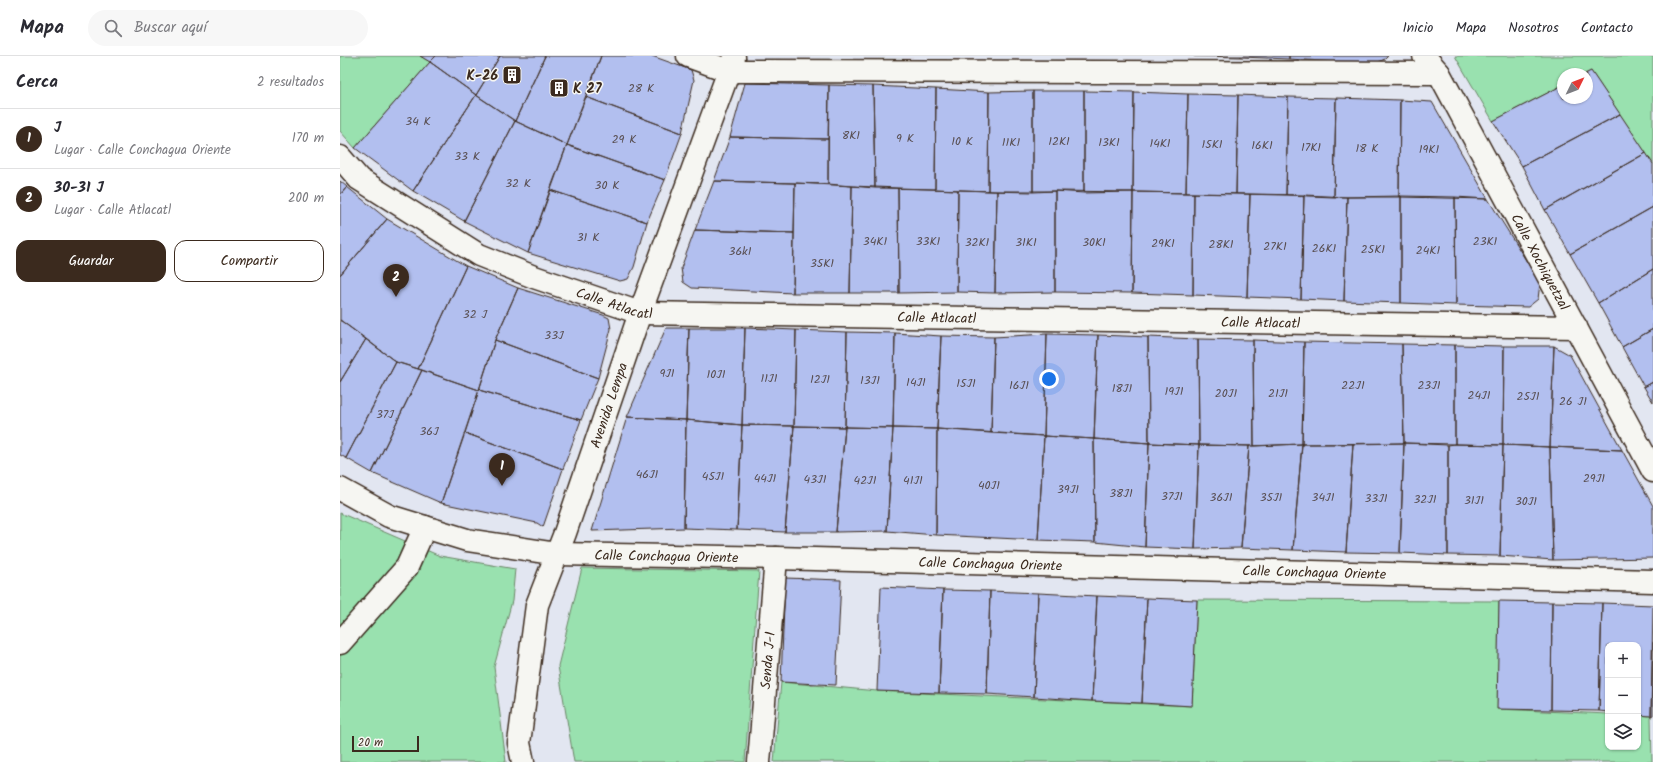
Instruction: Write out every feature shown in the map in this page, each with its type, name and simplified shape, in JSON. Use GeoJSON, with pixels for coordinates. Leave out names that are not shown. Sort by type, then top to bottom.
{"type":"FeatureCollection","features":[{"type":"Feature","properties":{"kind":"street"},"geometry":{"type":"LineString","coordinates":[[688,56],[732,63],[1439,73]]}},
{"type":"Feature","properties":{"kind":"street","name":"Calle Xochiquetzal"},"geometry":{"type":"LineString","coordinates":[[1424,56],[1439,73],[1653,471]]}},
{"type":"Feature","properties":{"kind":"street","name":"Avenida Lempa"},"geometry":{"type":"LineString","coordinates":[[523,762],[519,743],[537,605],[557,554],[640,313],[732,63]]}},
{"type":"Feature","properties":{"kind":"street","name":"Calle Atlacatl"},"geometry":{"type":"LineString","coordinates":[[340,157],[359,179],[479,255],[534,277],[640,313],[1576,326]]}},
{"type":"Feature","properties":{"kind":"street","name":"Calle Conchagua Oriente"},"geometry":{"type":"LineString","coordinates":[[340,488],[389,516],[467,540],[557,554],[776,558],[1653,581]]}},
{"type":"Feature","properties":{"kind":"street"},"geometry":{"type":"LineString","coordinates":[[340,644],[407,567],[425,527]]}},
{"type":"Feature","properties":{"kind":"street","name":"Senda J-1"},"geometry":{"type":"LineString","coordinates":[[759,762],[776,558]]}},
{"type":"Feature","properties":{"kind":"green space"},"geometry":{"type":"Polygon","coordinates":[[[340,56],[420,56],[430,62],[355,148],[340,131],[340,56]]]}},
{"type":"Feature","properties":{"kind":"green space"},"geometry":{"type":"Polygon","coordinates":[[[1455,56],[1653,56],[1653,164],[1593,74],[1593,68],[1557,68],[1557,88],[1493,121],[1455,56]]]}},
{"type":"Feature","properties":{"kind":"green space"},"geometry":{"type":"Polygon","coordinates":[[[340,513],[440,556],[515,569],[512,601],[494,667],[506,762],[340,762],[340,513]]]}},
{"type":"Feature","properties":{"kind":"green space"},"geometry":{"type":"Polygon","coordinates":[[[582,568],[759,571],[745,762],[574,762],[558,666],[582,568]]]}},
{"type":"Feature","properties":{"kind":"green space"},"geometry":{"type":"Polygon","coordinates":[[[1197,600],[1499,601],[1498,709],[1605,714],[1605,750],[1641,750],[1641,715],[1651,716],[1652,762],[774,762],[781,682],[877,691],[1192,706],[1197,600]]]}},
{"type":"Feature","properties":{"kind":"building"},"geometry":{"type":"Polygon","coordinates":[[[420,56],[436,56],[430,62],[420,56]]]}},
{"type":"Feature","properties":{"kind":"building"},"geometry":{"type":"Polygon","coordinates":[[[436,56],[500,56],[476,95],[430,62],[436,56]]]}},
{"type":"Feature","properties":{"kind":"building","name":"K-26"},"geometry":{"type":"Polygon","coordinates":[[[500,56],[545,56],[515,121],[476,95],[500,56]]]}},
{"type":"Feature","properties":{"kind":"building","name":"K 27"},"geometry":{"type":"Polygon","coordinates":[[[545,56],[601,56],[567,145],[515,121],[545,56]]]}},
{"type":"Feature","properties":{"kind":"building"},"geometry":{"type":"Polygon","coordinates":[[[601,56],[652,56],[691,70],[694,80],[682,133],[586,97],[601,56]]]}},
{"type":"Feature","properties":{"kind":"building"},"geometry":{"type":"Polygon","coordinates":[[[1194,56],[1241,56],[1241,57],[1194,56]]]}},
{"type":"Feature","properties":{"kind":"building"},"geometry":{"type":"Polygon","coordinates":[[[1289,56],[1289,59],[1241,57],[1289,56]]]}},
{"type":"Feature","properties":{"kind":"building"},"geometry":{"type":"Polygon","coordinates":[[[1289,56],[1388,56],[1385,59],[1373,64],[1289,59],[1289,56]]]}},
{"type":"Feature","properties":{"kind":"building"},"geometry":{"type":"Polygon","coordinates":[[[430,62],[476,95],[413,191],[355,148],[430,62]]]}},
{"type":"Feature","properties":{"kind":"building"},"geometry":{"type":"Polygon","coordinates":[[[1593,74],[1620,114],[1522,166],[1493,121],[1557,88],[1557,104],[1593,104],[1593,74]]]}},
{"type":"Feature","properties":{"kind":"building"},"geometry":{"type":"Polygon","coordinates":[[[745,83],[829,85],[828,139],[730,137],[745,83]]]}},
{"type":"Feature","properties":{"kind":"building"},"geometry":{"type":"Polygon","coordinates":[[[829,85],[873,86],[875,188],[828,184],[829,85]]]}},
{"type":"Feature","properties":{"kind":"building"},"geometry":{"type":"Polygon","coordinates":[[[873,86],[936,89],[935,189],[875,188],[873,86]]]}},
{"type":"Feature","properties":{"kind":"building"},"geometry":{"type":"Polygon","coordinates":[[[936,89],[989,92],[988,191],[935,189],[936,89]]]}},
{"type":"Feature","properties":{"kind":"building"},"geometry":{"type":"Polygon","coordinates":[[[1033,91],[1033,192],[988,191],[989,92],[1033,91]]]}},
{"type":"Feature","properties":{"kind":"building"},"geometry":{"type":"Polygon","coordinates":[[[1033,91],[1084,91],[1084,193],[1055,191],[1033,192],[1033,91]]]}},
{"type":"Feature","properties":{"kind":"building"},"geometry":{"type":"Polygon","coordinates":[[[1084,91],[1134,92],[1133,192],[1084,193],[1084,91]]]}},
{"type":"Feature","properties":{"kind":"building"},"geometry":{"type":"Polygon","coordinates":[[[1134,92],[1188,94],[1186,193],[1133,192],[1134,92]]]}},
{"type":"Feature","properties":{"kind":"building"},"geometry":{"type":"Polygon","coordinates":[[[1188,94],[1238,95],[1236,194],[1186,193],[1188,94]]]}},
{"type":"Feature","properties":{"kind":"building"},"geometry":{"type":"Polygon","coordinates":[[[476,95],[515,121],[464,221],[413,191],[476,95]]]}},
{"type":"Feature","properties":{"kind":"building"},"geometry":{"type":"Polygon","coordinates":[[[1238,95],[1288,97],[1286,195],[1236,194],[1238,95]]]}},
{"type":"Feature","properties":{"kind":"building"},"geometry":{"type":"Polygon","coordinates":[[[586,97],[682,133],[665,180],[567,145],[586,97]]]}},
{"type":"Feature","properties":{"kind":"building"},"geometry":{"type":"Polygon","coordinates":[[[1288,97],[1336,98],[1334,197],[1286,195],[1288,97]]]}},
{"type":"Feature","properties":{"kind":"building"},"geometry":{"type":"Polygon","coordinates":[[[1336,98],[1400,100],[1399,197],[1334,197],[1336,98]]]}},
{"type":"Feature","properties":{"kind":"building"},"geometry":{"type":"Polygon","coordinates":[[[1400,100],[1432,102],[1488,199],[1399,197],[1400,100]]]}},
{"type":"Feature","properties":{"kind":"building"},"geometry":{"type":"Polygon","coordinates":[[[1620,114],[1646,153],[1545,210],[1522,166],[1620,114]]]}},
{"type":"Feature","properties":{"kind":"building"},"geometry":{"type":"Polygon","coordinates":[[[515,121],[567,145],[528,253],[464,221],[515,121]]]}},
{"type":"Feature","properties":{"kind":"building"},"geometry":{"type":"Polygon","coordinates":[[[730,137],[828,139],[828,184],[714,181],[730,137]]]}},
{"type":"Feature","properties":{"kind":"building"},"geometry":{"type":"Polygon","coordinates":[[[567,145],[665,180],[647,222],[550,190],[567,145]]]}},
{"type":"Feature","properties":{"kind":"building"},"geometry":{"type":"Polygon","coordinates":[[[1646,153],[1653,164],[1653,207],[1570,254],[1545,210],[1646,153]]]}},
{"type":"Feature","properties":{"kind":"building"},"geometry":{"type":"Polygon","coordinates":[[[340,181],[347,187],[340,195],[340,181]]]}},
{"type":"Feature","properties":{"kind":"building"},"geometry":{"type":"Polygon","coordinates":[[[714,181],[795,183],[794,233],[695,230],[714,181]]]}},
{"type":"Feature","properties":{"kind":"building"},"geometry":{"type":"Polygon","coordinates":[[[795,183],[852,186],[850,293],[793,293],[795,183]]]}},
{"type":"Feature","properties":{"kind":"building"},"geometry":{"type":"Polygon","coordinates":[[[852,186],[898,188],[899,293],[850,293],[852,186]]]}},
{"type":"Feature","properties":{"kind":"building"},"geometry":{"type":"Polygon","coordinates":[[[347,187],[387,219],[340,275],[340,195],[347,187]]]}},
{"type":"Feature","properties":{"kind":"building"},"geometry":{"type":"Polygon","coordinates":[[[898,188],[958,190],[957,292],[899,293],[898,188]]]}},
{"type":"Feature","properties":{"kind":"building"},"geometry":{"type":"Polygon","coordinates":[[[550,190],[647,222],[634,267],[628,279],[620,281],[528,253],[550,190]]]}},
{"type":"Feature","properties":{"kind":"building"},"geometry":{"type":"Polygon","coordinates":[[[958,190],[997,191],[995,293],[957,292],[958,190]]]}},
{"type":"Feature","properties":{"kind":"building"},"geometry":{"type":"Polygon","coordinates":[[[997,191],[1055,191],[1055,292],[995,293],[997,191]]]}},
{"type":"Feature","properties":{"kind":"building"},"geometry":{"type":"Polygon","coordinates":[[[1055,191],[1133,192],[1132,293],[1055,292],[1055,191]]]}},
{"type":"Feature","properties":{"kind":"building"},"geometry":{"type":"Polygon","coordinates":[[[1133,192],[1194,193],[1193,295],[1132,293],[1133,192]]]}},
{"type":"Feature","properties":{"kind":"building"},"geometry":{"type":"Polygon","coordinates":[[[1194,193],[1250,194],[1247,297],[1193,295],[1194,193]]]}},
{"type":"Feature","properties":{"kind":"building"},"geometry":{"type":"Polygon","coordinates":[[[1250,194],[1304,195],[1301,299],[1247,297],[1250,194]]]}},
{"type":"Feature","properties":{"kind":"building"},"geometry":{"type":"Polygon","coordinates":[[[1304,195],[1347,197],[1344,301],[1301,299],[1304,195]]]}},
{"type":"Feature","properties":{"kind":"building"},"geometry":{"type":"Polygon","coordinates":[[[1401,196],[1401,303],[1344,301],[1347,197],[1401,196]]]}},
{"type":"Feature","properties":{"kind":"building"},"geometry":{"type":"Polygon","coordinates":[[[1401,196],[1455,197],[1456,305],[1401,303],[1401,196]]]}},
{"type":"Feature","properties":{"kind":"building"},"geometry":{"type":"Polygon","coordinates":[[[1455,197],[1488,199],[1540,283],[1538,299],[1528,307],[1456,305],[1455,197]]]}},
{"type":"Feature","properties":{"kind":"building"},"geometry":{"type":"Polygon","coordinates":[[[1653,207],[1653,269],[1598,303],[1570,254],[1653,207]]]}},
{"type":"Feature","properties":{"kind":"building"},"geometry":{"type":"Polygon","coordinates":[[[387,219],[466,266],[418,369],[396,362],[340,320],[340,275],[387,219]]]}},
{"type":"Feature","properties":{"kind":"building"},"geometry":{"type":"Polygon","coordinates":[[[695,230],[794,233],[793,293],[692,288],[683,282],[681,268],[695,230]]]}},
{"type":"Feature","properties":{"kind":"building"},"geometry":{"type":"Polygon","coordinates":[[[466,266],[518,288],[495,340],[479,390],[418,369],[466,266]]]}},
{"type":"Feature","properties":{"kind":"building"},"geometry":{"type":"Polygon","coordinates":[[[1653,269],[1653,329],[1622,347],[1598,303],[1653,269]]]}},
{"type":"Feature","properties":{"kind":"building"},"geometry":{"type":"Polygon","coordinates":[[[518,288],[609,318],[611,329],[598,378],[495,340],[518,288]]]}},
{"type":"Feature","properties":{"kind":"building"},"geometry":{"type":"Polygon","coordinates":[[[340,320],[366,339],[340,382],[340,320]]]}},
{"type":"Feature","properties":{"kind":"building"},"geometry":{"type":"Polygon","coordinates":[[[666,328],[689,328],[686,420],[627,417],[666,328]]]}},
{"type":"Feature","properties":{"kind":"building"},"geometry":{"type":"Polygon","coordinates":[[[689,328],[745,328],[742,425],[686,420],[689,328]]]}},
{"type":"Feature","properties":{"kind":"building"},"geometry":{"type":"Polygon","coordinates":[[[745,328],[796,330],[794,426],[742,425],[745,328]]]}},
{"type":"Feature","properties":{"kind":"building"},"geometry":{"type":"Polygon","coordinates":[[[1653,329],[1653,382],[1644,387],[1622,347],[1653,329]]]}},
{"type":"Feature","properties":{"kind":"building"},"geometry":{"type":"Polygon","coordinates":[[[796,330],[847,332],[845,427],[794,426],[796,330]]]}},
{"type":"Feature","properties":{"kind":"building"},"geometry":{"type":"Polygon","coordinates":[[[847,332],[895,333],[893,428],[845,427],[847,332]]]}},
{"type":"Feature","properties":{"kind":"building"},"geometry":{"type":"Polygon","coordinates":[[[895,333],[941,336],[937,429],[893,428],[895,333]]]}},
{"type":"Feature","properties":{"kind":"building"},"geometry":{"type":"Polygon","coordinates":[[[1047,334],[1098,335],[1094,439],[1044,436],[1047,334]]]}},
{"type":"Feature","properties":{"kind":"building"},"geometry":{"type":"Polygon","coordinates":[[[1047,334],[1044,436],[991,433],[994,337],[1047,334]]]}},
{"type":"Feature","properties":{"kind":"building"},"geometry":{"type":"Polygon","coordinates":[[[1098,335],[1148,337],[1149,443],[1094,439],[1098,335]]]}},
{"type":"Feature","properties":{"kind":"building"},"geometry":{"type":"Polygon","coordinates":[[[941,336],[994,337],[991,433],[937,429],[941,336]]]}},
{"type":"Feature","properties":{"kind":"building"},"geometry":{"type":"Polygon","coordinates":[[[1148,337],[1198,339],[1199,445],[1149,443],[1148,337]]]}},
{"type":"Feature","properties":{"kind":"building"},"geometry":{"type":"Polygon","coordinates":[[[366,339],[396,362],[346,458],[340,455],[340,382],[366,339]]]}},
{"type":"Feature","properties":{"kind":"building"},"geometry":{"type":"Polygon","coordinates":[[[1198,339],[1253,340],[1254,446],[1199,445],[1198,339]]]}},
{"type":"Feature","properties":{"kind":"building"},"geometry":{"type":"Polygon","coordinates":[[[495,340],[598,378],[581,420],[479,390],[495,340]]]}},
{"type":"Feature","properties":{"kind":"building"},"geometry":{"type":"Polygon","coordinates":[[[1253,340],[1304,342],[1302,444],[1254,446],[1253,340]]]}},
{"type":"Feature","properties":{"kind":"building"},"geometry":{"type":"Polygon","coordinates":[[[1304,342],[1402,344],[1404,443],[1302,444],[1304,342]]]}},
{"type":"Feature","properties":{"kind":"building"},"geometry":{"type":"Polygon","coordinates":[[[1402,344],[1455,345],[1455,444],[1404,443],[1402,344]]]}},
{"type":"Feature","properties":{"kind":"building"},"geometry":{"type":"Polygon","coordinates":[[[1455,345],[1504,346],[1503,445],[1455,444],[1455,345]]]}},
{"type":"Feature","properties":{"kind":"building"},"geometry":{"type":"Polygon","coordinates":[[[1504,346],[1554,346],[1550,447],[1503,445],[1504,346]]]}},
{"type":"Feature","properties":{"kind":"building"},"geometry":{"type":"Polygon","coordinates":[[[1554,346],[1570,355],[1622,450],[1550,447],[1554,346]]]}},
{"type":"Feature","properties":{"kind":"building"},"geometry":{"type":"Polygon","coordinates":[[[396,362],[422,370],[372,473],[346,458],[396,362]]]}},
{"type":"Feature","properties":{"kind":"building"},"geometry":{"type":"Polygon","coordinates":[[[422,370],[479,390],[441,503],[372,473],[422,370]]]}},
{"type":"Feature","properties":{"kind":"building"},"geometry":{"type":"Polygon","coordinates":[[[1653,382],[1653,402],[1644,387],[1653,382]]]}},
{"type":"Feature","properties":{"kind":"building"},"geometry":{"type":"Polygon","coordinates":[[[479,390],[581,420],[563,469],[465,433],[479,390]]]}},
{"type":"Feature","properties":{"kind":"building"},"geometry":{"type":"Polygon","coordinates":[[[627,417],[686,420],[684,528],[592,531],[627,417]]]}},
{"type":"Feature","properties":{"kind":"building"},"geometry":{"type":"Polygon","coordinates":[[[686,420],[742,425],[737,530],[684,528],[686,420]]]}},
{"type":"Feature","properties":{"kind":"building"},"geometry":{"type":"Polygon","coordinates":[[[742,425],[794,426],[785,532],[737,530],[742,425]]]}},
{"type":"Feature","properties":{"kind":"building"},"geometry":{"type":"Polygon","coordinates":[[[794,426],[845,427],[836,532],[785,532],[794,426]]]}},
{"type":"Feature","properties":{"kind":"building"},"geometry":{"type":"Polygon","coordinates":[[[845,427],[893,428],[887,531],[836,532],[845,427]]]}},
{"type":"Feature","properties":{"kind":"building"},"geometry":{"type":"Polygon","coordinates":[[[893,428],[937,429],[936,535],[887,531],[893,428]]]}},
{"type":"Feature","properties":{"kind":"building"},"geometry":{"type":"Polygon","coordinates":[[[937,429],[1044,436],[1038,540],[936,535],[937,429]]]}},
{"type":"Feature","properties":{"kind":"building"},"geometry":{"type":"Polygon","coordinates":[[[465,433],[563,469],[543,527],[537,523],[441,503],[465,433]]]}},
{"type":"Feature","properties":{"kind":"building"},"geometry":{"type":"Polygon","coordinates":[[[1044,436],[1094,439],[1095,542],[1038,540],[1044,436]]]}},
{"type":"Feature","properties":{"kind":"building"},"geometry":{"type":"Polygon","coordinates":[[[1094,439],[1149,443],[1145,547],[1095,542],[1094,439]]]}},
{"type":"Feature","properties":{"kind":"building"},"geometry":{"type":"Polygon","coordinates":[[[1149,443],[1199,445],[1195,549],[1145,547],[1149,443]]]}},
{"type":"Feature","properties":{"kind":"building"},"geometry":{"type":"Polygon","coordinates":[[[1404,443],[1448,445],[1448,555],[1400,553],[1404,443]]]}},
{"type":"Feature","properties":{"kind":"building"},"geometry":{"type":"Polygon","coordinates":[[[1404,443],[1400,553],[1346,552],[1353,444],[1404,443]]]}},
{"type":"Feature","properties":{"kind":"building"},"geometry":{"type":"Polygon","coordinates":[[[1302,444],[1353,444],[1346,552],[1293,550],[1302,444]]]}},
{"type":"Feature","properties":{"kind":"building"},"geometry":{"type":"Polygon","coordinates":[[[1302,444],[1293,550],[1241,548],[1249,446],[1302,444]]]}},
{"type":"Feature","properties":{"kind":"building"},"geometry":{"type":"Polygon","coordinates":[[[1199,445],[1249,446],[1241,548],[1195,549],[1199,445]]]}},
{"type":"Feature","properties":{"kind":"building"},"geometry":{"type":"Polygon","coordinates":[[[1448,445],[1503,445],[1500,556],[1448,555],[1448,445]]]}},
{"type":"Feature","properties":{"kind":"building"},"geometry":{"type":"Polygon","coordinates":[[[1503,445],[1550,447],[1553,560],[1500,556],[1503,445]]]}},
{"type":"Feature","properties":{"kind":"building"},"geometry":{"type":"Polygon","coordinates":[[[1550,447],[1622,450],[1653,506],[1653,558],[1553,560],[1550,447]]]}},
{"type":"Feature","properties":{"kind":"building"},"geometry":{"type":"Polygon","coordinates":[[[785,578],[841,580],[836,685],[781,682],[785,578]]]}},
{"type":"Feature","properties":{"kind":"building"},"geometry":{"type":"Polygon","coordinates":[[[881,587],[943,590],[939,693],[877,691],[881,587]]]}},
{"type":"Feature","properties":{"kind":"building"},"geometry":{"type":"Polygon","coordinates":[[[943,590],[990,591],[987,694],[939,693],[943,590]]]}},
{"type":"Feature","properties":{"kind":"building"},"geometry":{"type":"Polygon","coordinates":[[[990,591],[1038,593],[1034,697],[987,694],[990,591]]]}},
{"type":"Feature","properties":{"kind":"building"},"geometry":{"type":"Polygon","coordinates":[[[1038,593],[1097,596],[1092,701],[1034,697],[1038,593]]]}},
{"type":"Feature","properties":{"kind":"building"},"geometry":{"type":"Polygon","coordinates":[[[1097,596],[1147,598],[1142,703],[1092,701],[1097,596]]]}},
{"type":"Feature","properties":{"kind":"building"},"geometry":{"type":"Polygon","coordinates":[[[1147,598],[1197,600],[1192,706],[1142,703],[1147,598]]]}},
{"type":"Feature","properties":{"kind":"building"},"geometry":{"type":"Polygon","coordinates":[[[1499,601],[1552,602],[1551,710],[1497,709],[1499,601]]]}},
{"type":"Feature","properties":{"kind":"building"},"geometry":{"type":"Polygon","coordinates":[[[1552,602],[1602,603],[1599,711],[1551,710],[1552,602]]]}},
{"type":"Feature","properties":{"kind":"building"},"geometry":{"type":"Polygon","coordinates":[[[1602,603],[1653,605],[1651,716],[1641,715],[1641,642],[1605,642],[1605,712],[1599,711],[1602,603]]]}},
{"type":"Feature","properties":{"kind":"building"},"geometry":{"type":"Polygon","coordinates":[[[1653,642],[1653,715],[1651,716],[1653,642]]]}},
{"type":"Feature","properties":{"kind":"place","name":"K-26"},"geometry":{"type":"Point","coordinates":[512,75]}},
{"type":"Feature","properties":{"kind":"place","name":"K 27"},"geometry":{"type":"Point","coordinates":[559,88]}},
{"type":"Feature","properties":{"kind":"place","name":"30-31 J"},"geometry":{"type":"Point","coordinates":[396,297]}},
{"type":"Feature","properties":{"kind":"place","name":"J"},"geometry":{"type":"Point","coordinates":[502,486]}}]}
